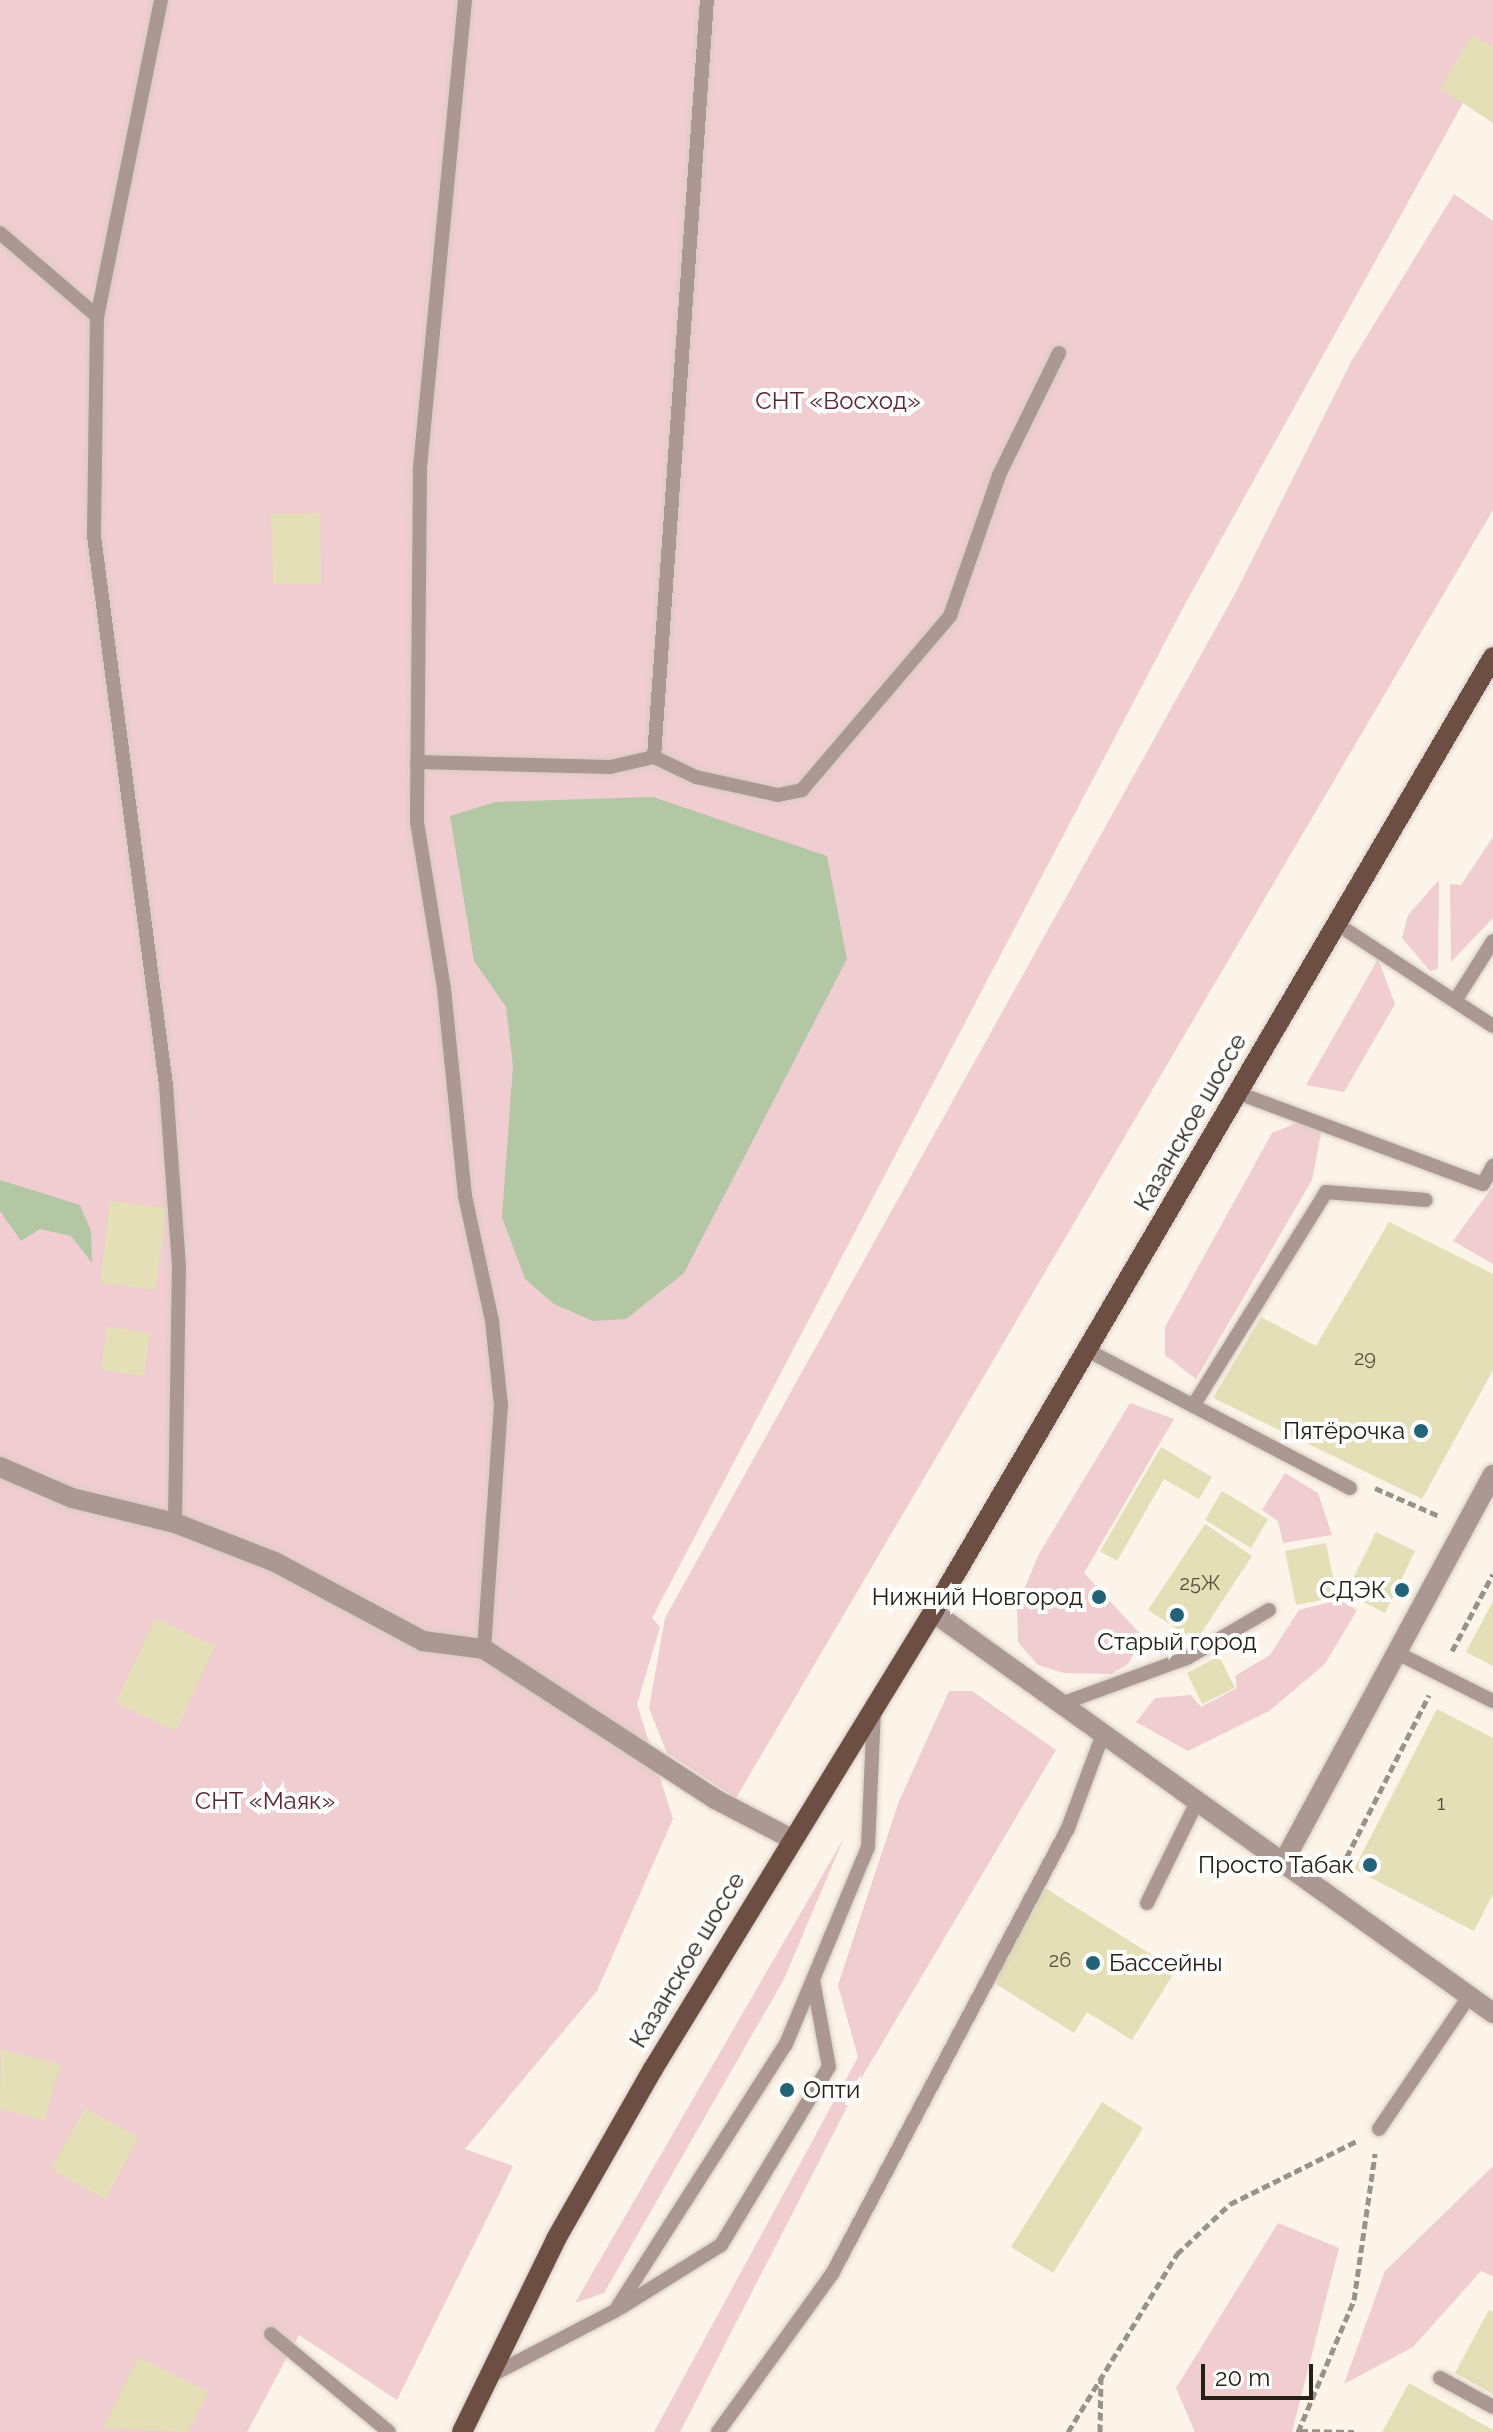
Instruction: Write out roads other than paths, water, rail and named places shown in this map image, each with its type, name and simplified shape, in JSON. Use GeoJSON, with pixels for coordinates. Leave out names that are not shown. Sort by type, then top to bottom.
{"type":"FeatureCollection","features":[{"type":"Feature","properties":{"kind":"main road","name":"Казанское шоссе"},"geometry":{"type":"LineString","coordinates":[[462,2432],[556,2239],[790,1838],[933,1612],[1493,657]]}},
{"type":"Feature","properties":{"kind":"street"},"geometry":{"type":"LineString","coordinates":[[0,1467],[72,1498],[175,1523],[275,1562],[423,1641],[484,1649],[715,1799],[790,1838]]}},
{"type":"Feature","properties":{"kind":"street"},"geometry":{"type":"LineString","coordinates":[[1284,1861],[1399,1654],[1493,1475]]}},
{"type":"Feature","properties":{"kind":"street"},"geometry":{"type":"LineString","coordinates":[[933,1612],[1493,2013]]}},
{"type":"Feature","properties":{"kind":"lane"},"geometry":{"type":"LineString","coordinates":[[161,0],[97,316],[94,536],[166,1085],[179,1265],[175,1523]]}},
{"type":"Feature","properties":{"kind":"lane"},"geometry":{"type":"LineString","coordinates":[[465,0],[420,471],[417,762],[419,867],[444,989],[465,1196],[492,1321],[501,1405],[484,1649]]}},
{"type":"Feature","properties":{"kind":"lane"},"geometry":{"type":"LineString","coordinates":[[654,757],[707,0]]}},
{"type":"Feature","properties":{"kind":"lane"},"geometry":{"type":"LineString","coordinates":[[0,233],[97,316]]}},
{"type":"Feature","properties":{"kind":"lane"},"geometry":{"type":"LineString","coordinates":[[417,762],[610,767],[654,757],[696,777],[778,795],[802,790],[820,774],[950,616],[999,475],[1059,353]]}},
{"type":"Feature","properties":{"kind":"lane"},"geometry":{"type":"LineString","coordinates":[[1337,924],[1493,1026]]}},
{"type":"Feature","properties":{"kind":"lane"},"geometry":{"type":"LineString","coordinates":[[1455,1001],[1493,941]]}},
{"type":"Feature","properties":{"kind":"lane"},"geometry":{"type":"LineString","coordinates":[[1238,1093],[1483,1184],[1493,1166]]}},
{"type":"Feature","properties":{"kind":"lane"},"geometry":{"type":"LineString","coordinates":[[1193,1406],[1326,1192],[1426,1200]]}},
{"type":"Feature","properties":{"kind":"lane"},"geometry":{"type":"LineString","coordinates":[[1087,1350],[1350,1488]]}},
{"type":"Feature","properties":{"kind":"lane"},"geometry":{"type":"LineString","coordinates":[[1061,1704],[1187,1658],[1269,1610]]}},
{"type":"Feature","properties":{"kind":"lane"},"geometry":{"type":"LineString","coordinates":[[1399,1654],[1493,1701]]}},
{"type":"Feature","properties":{"kind":"lane"},"geometry":{"type":"LineString","coordinates":[[615,2311],[786,2044],[868,1847],[872,1710]]}},
{"type":"Feature","properties":{"kind":"lane"},"geometry":{"type":"LineString","coordinates":[[718,2432],[832,2274],[1068,1828],[1103,1734]]}},
{"type":"Feature","properties":{"kind":"lane"},"geometry":{"type":"LineString","coordinates":[[1147,1903],[1197,1802]]}},
{"type":"Feature","properties":{"kind":"lane"},"geometry":{"type":"LineString","coordinates":[[486,2378],[615,2311],[721,2245],[829,2067],[813,1980]]}},
{"type":"Feature","properties":{"kind":"lane"},"geometry":{"type":"LineString","coordinates":[[1379,2129],[1468,1998]]}},
{"type":"Feature","properties":{"kind":"lane"},"geometry":{"type":"LineString","coordinates":[[271,2334],[389,2432]]}},
{"type":"Feature","properties":{"kind":"lane"},"geometry":{"type":"LineString","coordinates":[[1440,2378],[1493,2407]]}},
{"type":"Feature","properties":{"kind":"place","name":"Пятёрочка"},"geometry":{"type":"Point","coordinates":[1421,1431]}},
{"type":"Feature","properties":{"kind":"place","name":"СДЭК"},"geometry":{"type":"Point","coordinates":[1402,1590]}},
{"type":"Feature","properties":{"kind":"place","name":"Нижний Новгород"},"geometry":{"type":"Point","coordinates":[1099,1597]}},
{"type":"Feature","properties":{"kind":"place","name":"Старый город"},"geometry":{"type":"Point","coordinates":[1177,1615]}},
{"type":"Feature","properties":{"kind":"place","name":"Просто Табак"},"geometry":{"type":"Point","coordinates":[1370,1865]}},
{"type":"Feature","properties":{"kind":"place","name":"Бассейны"},"geometry":{"type":"Point","coordinates":[1093,1963]}},
{"type":"Feature","properties":{"kind":"place","name":"Опти"},"geometry":{"type":"Point","coordinates":[787,2090]}},
{"type":"Feature","properties":{"kind":"park label","name":"СНТ «Восход»"},"geometry":{"type":"Point","coordinates":[838,401]}},
{"type":"Feature","properties":{"kind":"park label","name":"СНТ «Маяк»"},"geometry":{"type":"Point","coordinates":[265,1801]}}]}
